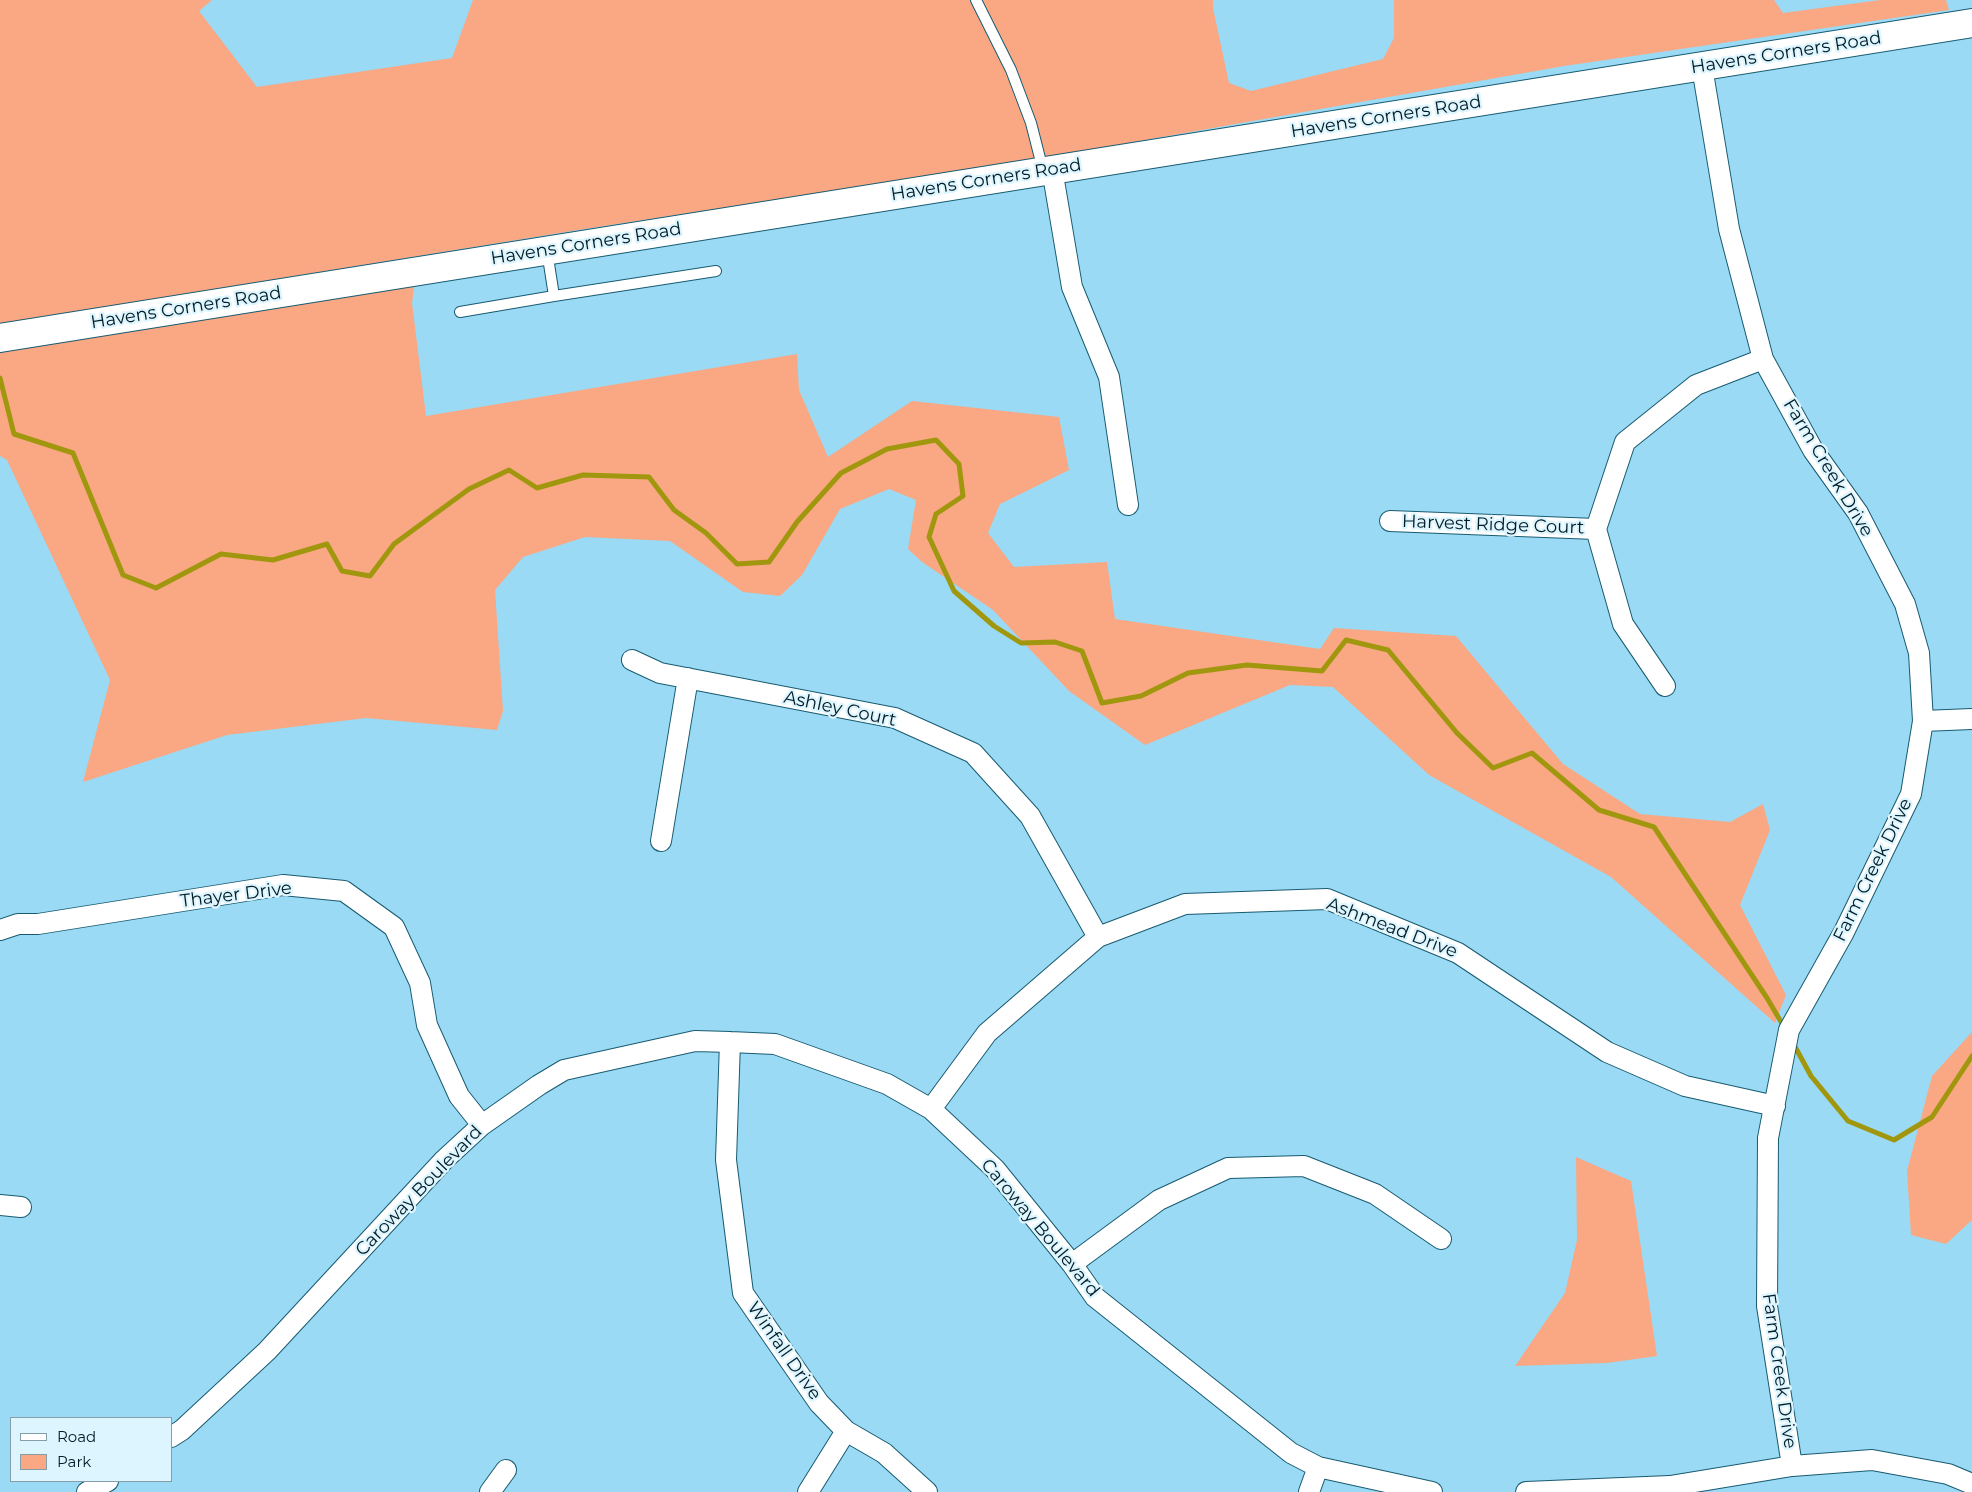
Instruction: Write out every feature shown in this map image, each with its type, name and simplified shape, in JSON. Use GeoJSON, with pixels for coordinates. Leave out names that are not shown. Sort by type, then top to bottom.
{"type":"FeatureCollection","features":[{"type":"Feature","properties":{"kind":"main road","name":"Havens Corners Road"},"geometry":{"type":"LineString","coordinates":[[0,338],[1972,23]]}},
{"type":"Feature","properties":{"kind":"street","name":"Farm Creek Drive"},"geometry":{"type":"LineString","coordinates":[[1702,67],[1729,229],[1763,359],[1814,450],[1858,513],[1905,604],[1919,653],[1923,721],[1911,794],[1844,932],[1789,1030],[1768,1138],[1767,1306],[1792,1466]]}},
{"type":"Feature","properties":{"kind":"street"},"geometry":{"type":"LineString","coordinates":[[1048,170],[1072,287],[1109,377],[1128,505]]}},
{"type":"Feature","properties":{"kind":"street"},"geometry":{"type":"LineString","coordinates":[[1665,686],[1624,624],[1596,529],[1625,442],[1696,385],[1763,359]]}},
{"type":"Feature","properties":{"kind":"street","name":"Harvest Ridge Court"},"geometry":{"type":"LineString","coordinates":[[1390,521],[1596,529]]}},
{"type":"Feature","properties":{"kind":"street","name":"Ashley Court"},"geometry":{"type":"LineString","coordinates":[[632,660],[660,673],[895,718],[973,753],[1030,816],[1098,937]]}},
{"type":"Feature","properties":{"kind":"street"},"geometry":{"type":"LineString","coordinates":[[661,841],[688,678]]}},
{"type":"Feature","properties":{"kind":"street"},"geometry":{"type":"LineString","coordinates":[[1923,721],[1972,719]]}},
{"type":"Feature","properties":{"kind":"street","name":"Thayer Drive"},"geometry":{"type":"LineString","coordinates":[[0,930],[18,924],[38,924],[283,885],[344,891],[394,927],[420,983],[427,1025],[459,1096],[482,1125]]}},
{"type":"Feature","properties":{"kind":"street","name":"Ashmead Drive"},"geometry":{"type":"LineString","coordinates":[[931,1109],[987,1033],[1098,937],[1185,904],[1327,900],[1458,952],[1607,1052],[1685,1086],[1774,1106]]}},
{"type":"Feature","properties":{"kind":"street","name":"Caroway Boulevard"},"geometry":{"type":"LineString","coordinates":[[172,1436],[182,1430],[267,1351],[444,1160],[482,1125],[564,1070],[695,1041],[730,1042],[775,1044],[887,1084],[931,1109],[995,1169],[1072,1264],[1095,1297],[1291,1453],[1318,1467],[1432,1492]]}},
{"type":"Feature","properties":{"kind":"street","name":"Winfall Drive"},"geometry":{"type":"LineString","coordinates":[[730,1042],[726,1160],[743,1293],[819,1403],[846,1431],[884,1453],[927,1492]]}},
{"type":"Feature","properties":{"kind":"street"},"geometry":{"type":"LineString","coordinates":[[1072,1264],[1158,1200],[1228,1168],[1304,1166],[1375,1194],[1440,1239]]}},
{"type":"Feature","properties":{"kind":"street"},"geometry":{"type":"LineString","coordinates":[[0,1205],[21,1207]]}},
{"type":"Feature","properties":{"kind":"street"},"geometry":{"type":"LineString","coordinates":[[808,1492],[846,1431]]}},
{"type":"Feature","properties":{"kind":"street"},"geometry":{"type":"LineString","coordinates":[[1526,1492],[1670,1486],[1792,1466],[1872,1460],[1948,1474],[1972,1484]]}},
{"type":"Feature","properties":{"kind":"street"},"geometry":{"type":"LineString","coordinates":[[1309,1492],[1318,1467]]}},
{"type":"Feature","properties":{"kind":"street"},"geometry":{"type":"LineString","coordinates":[[490,1492],[506,1470]]}},
{"type":"Feature","properties":{"kind":"street"},"geometry":{"type":"LineString","coordinates":[[87,1492],[108,1485]]}},
{"type":"Feature","properties":{"kind":"lane"},"geometry":{"type":"LineString","coordinates":[[976,0],[1014,79],[1048,170]]}},
{"type":"Feature","properties":{"kind":"lane"},"geometry":{"type":"LineString","coordinates":[[547,250],[554,296]]}},
{"type":"Feature","properties":{"kind":"lane"},"geometry":{"type":"LineString","coordinates":[[460,312],[716,271]]}},
{"type":"Feature","properties":{"kind":"green space"},"geometry":{"type":"Polygon","coordinates":[[[0,0],[212,0],[199,11],[257,87],[452,58],[473,0],[1213,0],[1213,8],[1229,83],[1251,91],[1383,59],[1394,38],[1394,0],[1774,0],[1783,13],[1880,0],[1946,0],[1949,10],[1564,66],[1026,161],[572,231],[0,324],[0,0]]]}},
{"type":"Feature","properties":{"kind":"green space"},"geometry":{"type":"Polygon","coordinates":[[[415,280],[412,303],[426,416],[797,354],[799,390],[828,457],[912,401],[1059,417],[1069,470],[1000,504],[988,533],[1014,567],[1107,562],[1115,619],[1320,649],[1334,628],[1456,636],[1563,764],[1640,814],[1730,822],[1763,804],[1770,830],[1740,905],[1786,995],[1775,1023],[1611,877],[1429,775],[1333,687],[1290,685],[1145,745],[1069,691],[993,610],[922,562],[908,549],[916,500],[889,489],[840,509],[802,575],[780,596],[743,592],[670,541],[585,537],[523,557],[495,590],[503,711],[497,730],[366,718],[227,735],[83,782],[110,680],[7,460],[0,456],[0,351],[415,280]]]}},
{"type":"Feature","properties":{"kind":"green space"},"geometry":{"type":"Polygon","coordinates":[[[1972,1032],[1972,1220],[1946,1244],[1911,1235],[1907,1171],[1932,1076],[1972,1032]]]}},
{"type":"Feature","properties":{"kind":"green space"},"geometry":{"type":"Polygon","coordinates":[[[1576,1157],[1631,1181],[1657,1356],[1607,1363],[1515,1366],[1565,1293],[1577,1240],[1576,1157]]]}},
{"type":"Feature","properties":{"kind":"waterway"},"geometry":{"type":"LineString","coordinates":[[0,378],[14,434],[73,453],[123,575],[156,588],[221,554],[273,560],[327,544],[342,571],[370,576],[394,544],[469,489],[509,470],[537,488],[583,475],[649,477],[674,510],[706,533],[737,564],[769,562],[797,522],[841,473],[887,449],[936,440],[959,464],[963,496],[936,514],[929,537],[954,591],[994,626],[1021,643],[1055,642],[1082,651],[1102,703],[1141,696],[1188,673],[1247,665],[1322,671],[1346,640],[1388,650],[1457,733],[1493,768],[1532,753],[1599,810],[1654,827],[1767,998],[1784,1027]]}},
{"type":"Feature","properties":{"kind":"waterway"},"geometry":{"type":"LineString","coordinates":[[1793,1043],[1811,1076],[1848,1121],[1894,1140],[1932,1117],[1972,1056]]}}]}
